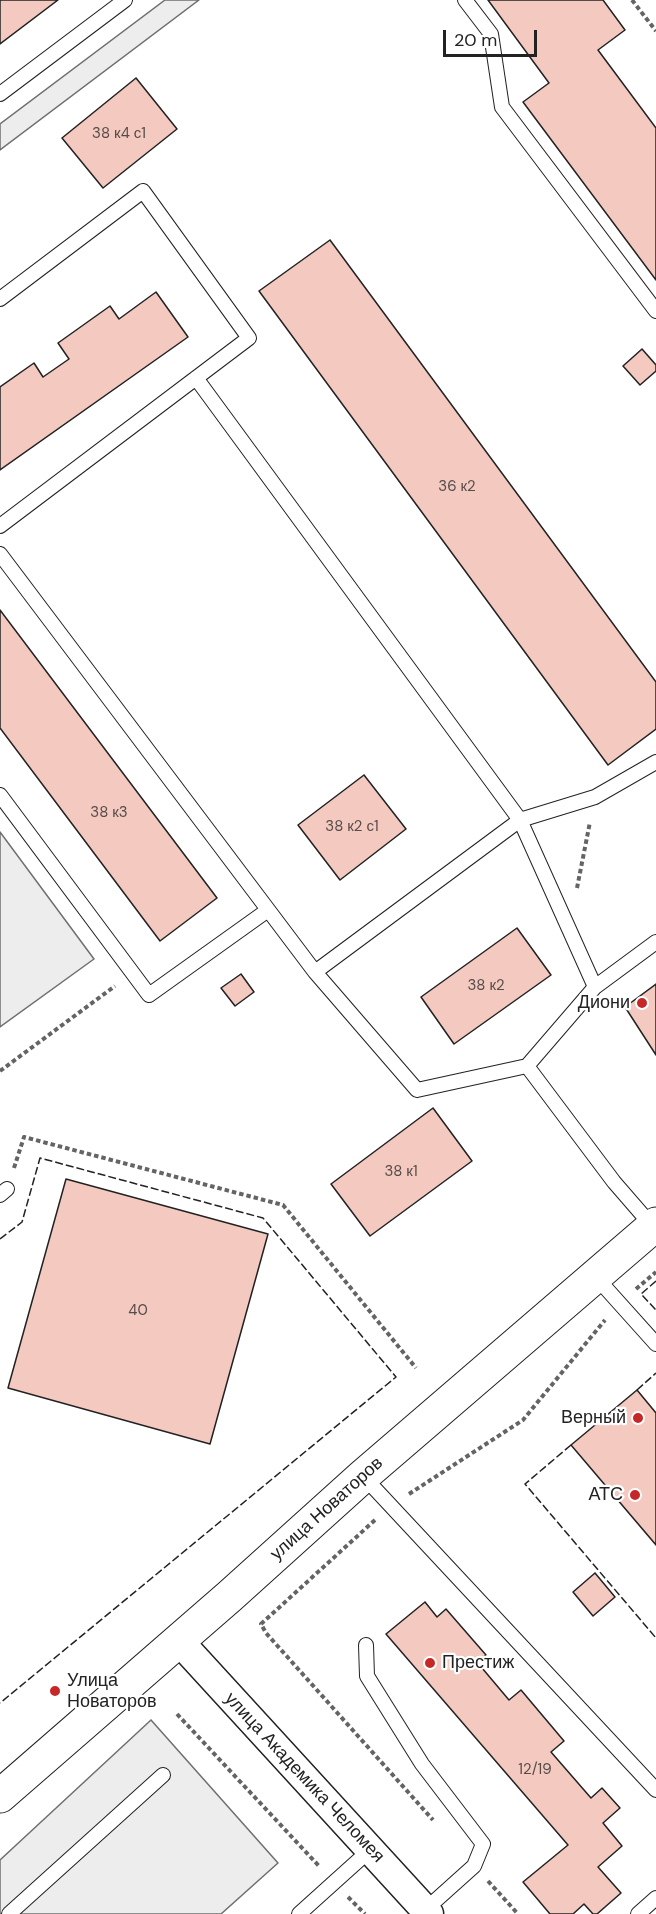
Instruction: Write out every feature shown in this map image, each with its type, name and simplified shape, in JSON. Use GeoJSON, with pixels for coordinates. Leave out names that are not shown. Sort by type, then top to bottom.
{"type":"FeatureCollection","features":[{"type":"Feature","properties":{"kind":"street","name":"улица Новаторов"},"geometry":{"type":"LineString","coordinates":[[0,1796],[363,1476],[654,1225]]}},
{"type":"Feature","properties":{"kind":"street","name":"улица Академика Челомея"},"geometry":{"type":"LineString","coordinates":[[178,1641],[427,1912]]}},
{"type":"Feature","properties":{"kind":"lane"},"geometry":{"type":"LineString","coordinates":[[0,93],[125,0]]}},
{"type":"Feature","properties":{"kind":"lane"},"geometry":{"type":"LineString","coordinates":[[465,0],[491,34],[502,107],[656,311]]}},
{"type":"Feature","properties":{"kind":"lane"},"geometry":{"type":"LineString","coordinates":[[0,299],[143,191],[249,338],[0,526]]}},
{"type":"Feature","properties":{"kind":"lane"},"geometry":{"type":"LineString","coordinates":[[196,378],[520,820],[595,987]]}},
{"type":"Feature","properties":{"kind":"lane"},"geometry":{"type":"LineString","coordinates":[[0,554],[315,972],[417,1090],[527,1066],[595,987],[656,942]]}},
{"type":"Feature","properties":{"kind":"lane"},"geometry":{"type":"LineString","coordinates":[[315,972],[520,820],[595,797],[656,762]]}},
{"type":"Feature","properties":{"kind":"lane"},"geometry":{"type":"LineString","coordinates":[[0,795],[149,995],[268,910]]}},
{"type":"Feature","properties":{"kind":"lane"},"geometry":{"type":"LineString","coordinates":[[527,1066],[614,1182],[654,1225]]}},
{"type":"Feature","properties":{"kind":"lane"},"geometry":{"type":"LineString","coordinates":[[595,1276],[656,1344]]}},
{"type":"Feature","properties":{"kind":"lane"},"geometry":{"type":"LineString","coordinates":[[363,1476],[656,1790]]}},
{"type":"Feature","properties":{"kind":"lane"},"geometry":{"type":"LineString","coordinates":[[366,1645],[367,1676],[422,1764],[483,1844],[474,1866],[427,1912]]}},
{"type":"Feature","properties":{"kind":"lane"},"geometry":{"type":"LineString","coordinates":[[9,1914],[163,1775]]}},
{"type":"Feature","properties":{"kind":"lane"},"geometry":{"type":"LineString","coordinates":[[299,1914],[370,1850]]}},
{"type":"Feature","properties":{"kind":"lane"},"geometry":{"type":"LineString","coordinates":[[638,1914],[656,1898]]}},
{"type":"Feature","properties":{"kind":"path"},"geometry":{"type":"LineString","coordinates":[[632,0],[656,31]]}},
{"type":"Feature","properties":{"kind":"path"},"geometry":{"type":"LineString","coordinates":[[569,929],[595,797]]}},
{"type":"Feature","properties":{"kind":"path"},"geometry":{"type":"LineString","coordinates":[[0,1071],[133,973]]}},
{"type":"Feature","properties":{"kind":"path"},"geometry":{"type":"LineString","coordinates":[[4,1192],[24,1137],[283,1205],[416,1368]]}},
{"type":"Feature","properties":{"kind":"path"},"geometry":{"type":"LineString","coordinates":[[434,1821],[266,1633],[261,1624],[390,1506],[523,1420],[619,1303]]}},
{"type":"Feature","properties":{"kind":"path"},"geometry":{"type":"LineString","coordinates":[[177,1714],[334,1883]]}},
{"type":"Feature","properties":{"kind":"path"},"geometry":{"type":"LineString","coordinates":[[474,1866],[518,1914]]}},
{"type":"Feature","properties":{"kind":"shaded area"},"geometry":{"type":"Polygon","coordinates":[[[165,0],[199,0],[0,150],[0,124],[165,0]]]}},
{"type":"Feature","properties":{"kind":"shaded area"},"geometry":{"type":"Polygon","coordinates":[[[0,832],[94,959],[0,1027],[0,832]]]}},
{"type":"Feature","properties":{"kind":"shaded area"},"geometry":{"type":"Polygon","coordinates":[[[151,1720],[278,1863],[221,1914],[0,1914],[0,1860],[151,1720]]]}},
{"type":"Feature","properties":{"kind":"building"},"geometry":{"type":"Polygon","coordinates":[[[0,0],[58,0],[0,44],[0,0]]]}},
{"type":"Feature","properties":{"kind":"building"},"geometry":{"type":"Polygon","coordinates":[[[488,0],[603,0],[625,30],[598,50],[656,128],[656,280],[523,102],[549,83],[488,0]]]}},
{"type":"Feature","properties":{"kind":"building"},"geometry":{"type":"Polygon","coordinates":[[[136,78],[177,129],[103,188],[62,138],[136,78]]]}},
{"type":"Feature","properties":{"kind":"building"},"geometry":{"type":"Polygon","coordinates":[[[330,240],[656,682],[656,729],[608,765],[259,291],[330,240]]]}},
{"type":"Feature","properties":{"kind":"building"},"geometry":{"type":"Polygon","coordinates":[[[156,292],[188,337],[0,470],[0,387],[34,363],[43,377],[69,359],[58,343],[110,306],[119,319],[156,292]]]}},
{"type":"Feature","properties":{"kind":"building"},"geometry":{"type":"Polygon","coordinates":[[[642,349],[656,365],[656,371],[640,385],[623,366],[642,349]]]}},
{"type":"Feature","properties":{"kind":"building"},"geometry":{"type":"Polygon","coordinates":[[[0,610],[217,898],[160,941],[0,728],[0,610]]]}},
{"type":"Feature","properties":{"kind":"building"},"geometry":{"type":"Polygon","coordinates":[[[364,775],[406,829],[340,880],[298,825],[364,775]]]}},
{"type":"Feature","properties":{"kind":"building"},"geometry":{"type":"Polygon","coordinates":[[[517,928],[551,975],[454,1044],[421,997],[517,928]]]}},
{"type":"Feature","properties":{"kind":"building"},"geometry":{"type":"Polygon","coordinates":[[[241,974],[254,992],[235,1006],[221,988],[241,974]]]}},
{"type":"Feature","properties":{"kind":"building"},"geometry":{"type":"Polygon","coordinates":[[[656,984],[656,1055],[625,1007],[656,984]]]}},
{"type":"Feature","properties":{"kind":"building"},"geometry":{"type":"Polygon","coordinates":[[[433,1108],[472,1161],[370,1236],[331,1184],[433,1108]]]}},
{"type":"Feature","properties":{"kind":"building"},"geometry":{"type":"Polygon","coordinates":[[[66,1179],[268,1234],[210,1444],[8,1388],[66,1179]]]}},
{"type":"Feature","properties":{"kind":"building","name":"АТС"},"geometry":{"type":"Polygon","coordinates":[[[637,1390],[656,1413],[656,1545],[571,1445],[637,1390]]]}},
{"type":"Feature","properties":{"kind":"building"},"geometry":{"type":"Polygon","coordinates":[[[595,1573],[615,1597],[593,1616],[573,1592],[595,1573]]]}},
{"type":"Feature","properties":{"kind":"building"},"geometry":{"type":"Polygon","coordinates":[[[425,1602],[437,1617],[446,1609],[486,1655],[477,1662],[509,1700],[521,1690],[564,1741],[551,1752],[591,1798],[602,1788],[620,1808],[603,1823],[622,1846],[598,1867],[621,1893],[597,1914],[593,1914],[584,1904],[573,1914],[550,1914],[523,1882],[568,1845],[386,1634],[425,1602]]]}},
{"type":"Feature","properties":{"kind":"fence"},"geometry":{"type":"LineString","coordinates":[[0,1239],[22,1222],[40,1158],[263,1218],[396,1377],[0,1703]]}},
{"type":"Feature","properties":{"kind":"fence"},"geometry":{"type":"LineString","coordinates":[[656,1281],[641,1294],[656,1310]]}},
{"type":"Feature","properties":{"kind":"fence"},"geometry":{"type":"LineString","coordinates":[[637,1390],[656,1373]]}},
{"type":"Feature","properties":{"kind":"fence"},"geometry":{"type":"LineString","coordinates":[[571,1445],[525,1484],[656,1638]]}},
{"type":"Feature","properties":{"kind":"place","name":"Диони"},"geometry":{"type":"Point","coordinates":[642,1003]}},
{"type":"Feature","properties":{"kind":"place","name":"Верный"},"geometry":{"type":"Point","coordinates":[638,1418]}},
{"type":"Feature","properties":{"kind":"place","name":"АТС"},"geometry":{"type":"Point","coordinates":[635,1495]}},
{"type":"Feature","properties":{"kind":"place","name":"Престиж"},"geometry":{"type":"Point","coordinates":[430,1663]}},
{"type":"Feature","properties":{"kind":"place","name":"Улица Новаторов"},"geometry":{"type":"Point","coordinates":[55,1691]}}]}
